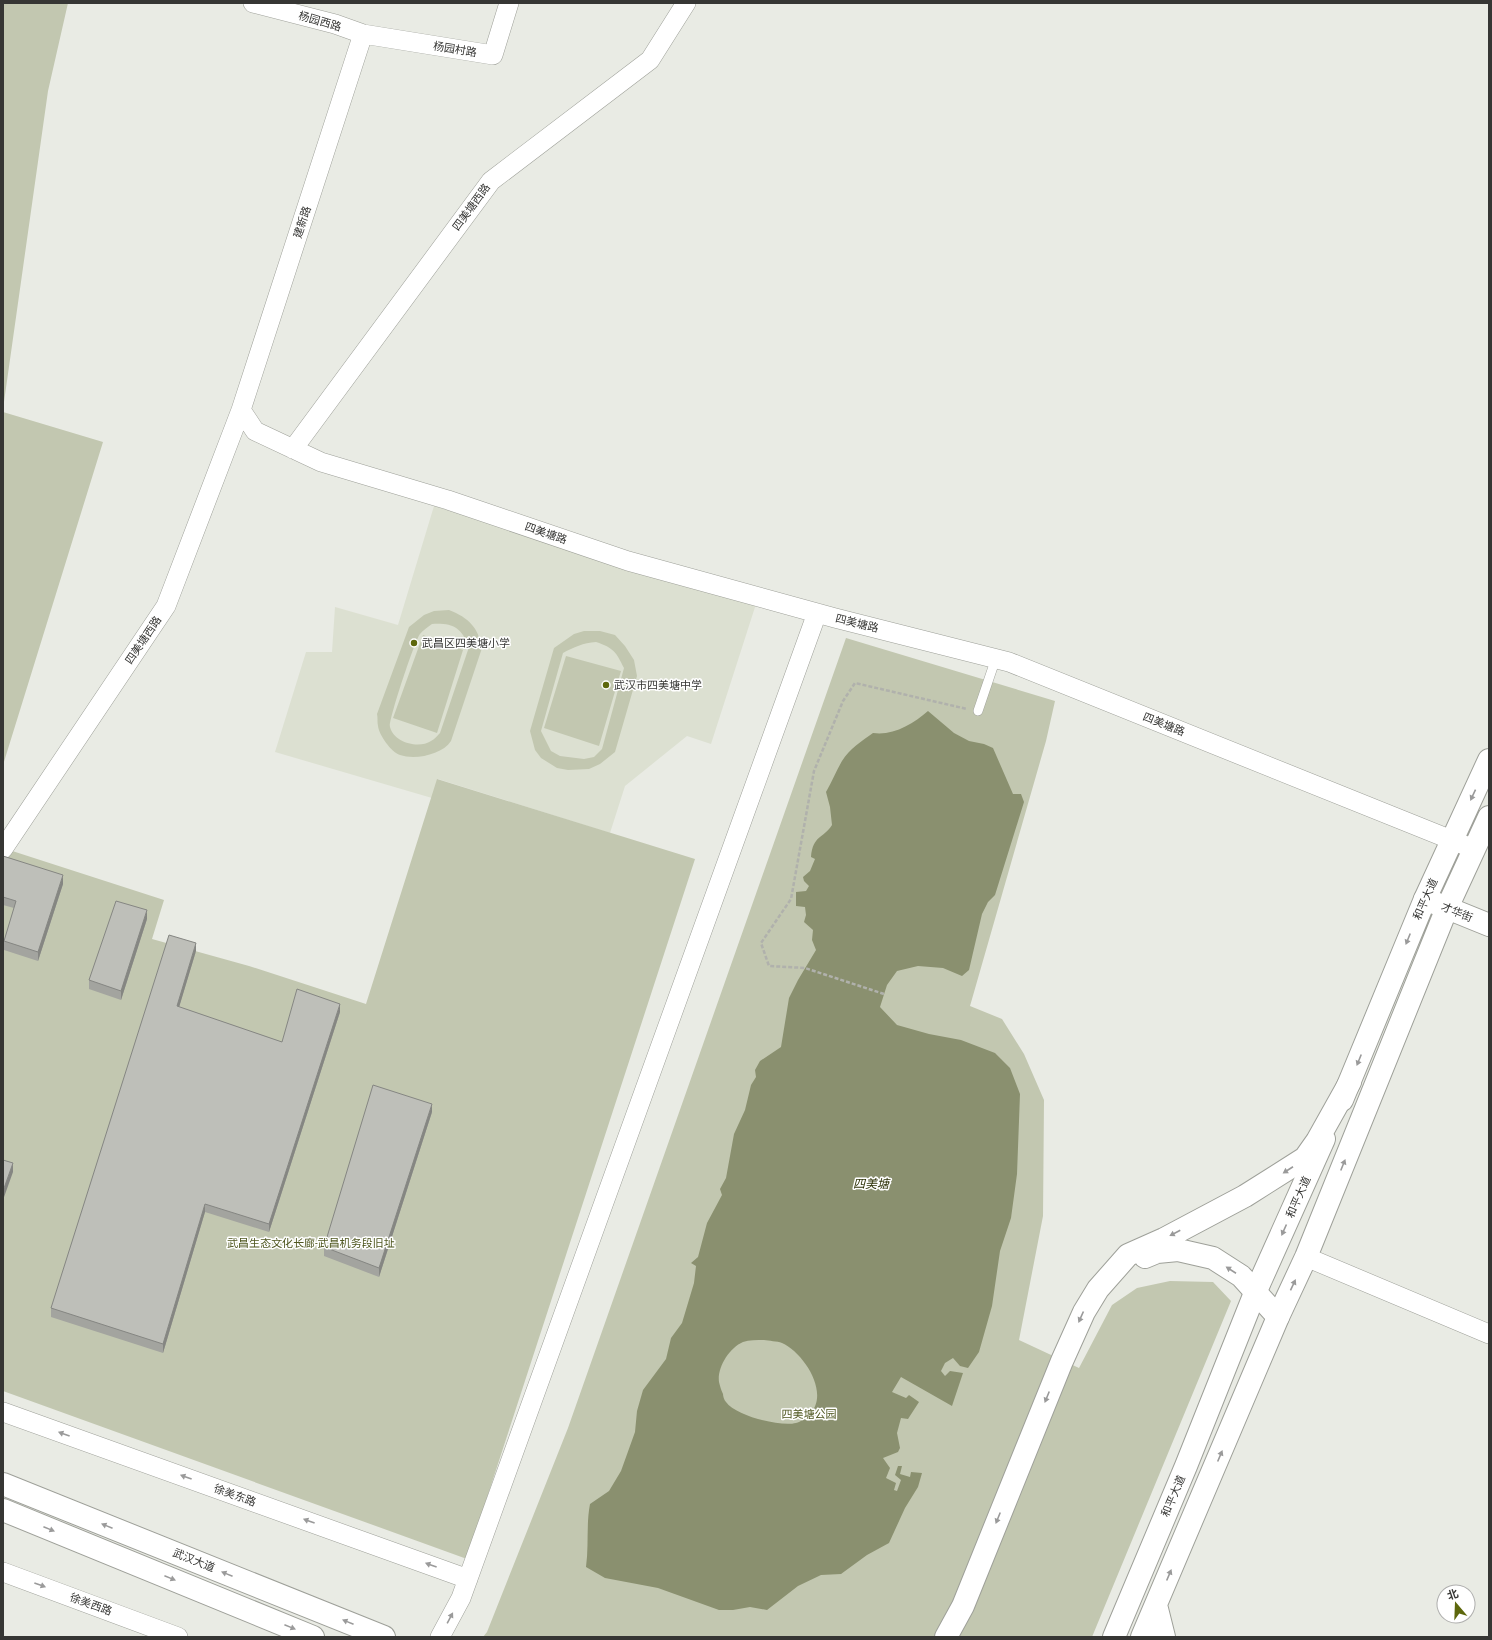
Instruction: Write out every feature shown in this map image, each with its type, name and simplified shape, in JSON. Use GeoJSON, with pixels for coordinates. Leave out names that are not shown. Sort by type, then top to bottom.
{"type":"FeatureCollection","features":[{"type":"Feature","properties":{"kind":"main road","name":"和平大道"},"geometry":{"type":"LineString","coordinates":[[1114,1637],[1186,1466],[1255,1293],[1350,1082],[1425,899],[1489,760]]}},
{"type":"Feature","properties":{"kind":"main road"},"geometry":{"type":"LineString","coordinates":[[1142,1637],[1278,1317],[1306,1257],[1447,908],[1489,817]]}},
{"type":"Feature","properties":{"kind":"main road","name":"才华街"},"geometry":{"type":"LineString","coordinates":[[1425,899],[1489,925]]}},
{"type":"Feature","properties":{"kind":"main road"},"geometry":{"type":"LineString","coordinates":[[946,1637],[963,1606],[1062,1361],[1084,1312],[1098,1289],[1128,1255],[1164,1239],[1245,1196],[1305,1158],[1317,1141],[1350,1082]]}},
{"type":"Feature","properties":{"kind":"main road"},"geometry":{"type":"LineString","coordinates":[[1115,1268],[1157,1252],[1178,1250],[1213,1258],[1241,1276],[1278,1317]]}},
{"type":"Feature","properties":{"kind":"main road","name":"武汉大道"},"geometry":{"type":"LineString","coordinates":[[3,1484],[384,1637]]}},
{"type":"Feature","properties":{"kind":"main road"},"geometry":{"type":"LineString","coordinates":[[3,1510],[313,1637]]}},
{"type":"Feature","properties":{"kind":"main road"},"geometry":{"type":"LineString","coordinates":[[1156,1605],[1164,1637]]}},
{"type":"Feature","properties":{"kind":"street","name":"杨园西路"},"geometry":{"type":"LineString","coordinates":[[253,3],[335,24],[363,34]]}},
{"type":"Feature","properties":{"kind":"street","name":"杨园村路"},"geometry":{"type":"LineString","coordinates":[[363,34],[493,55],[509,3]]}},
{"type":"Feature","properties":{"kind":"street","name":"四美塘西路"},"geometry":{"type":"LineString","coordinates":[[293,449],[491,181],[650,60],[686,3]]}},
{"type":"Feature","properties":{"kind":"street","name":"建新路"},"geometry":{"type":"LineString","coordinates":[[241,410],[363,34]]}},
{"type":"Feature","properties":{"kind":"street","name":"四美塘西路"},"geometry":{"type":"LineString","coordinates":[[3,849],[166,606],[241,410]]}},
{"type":"Feature","properties":{"kind":"street","name":"四美塘路"},"geometry":{"type":"LineString","coordinates":[[241,410],[255,432],[321,462],[448,500],[628,561],[817,613],[996,658],[1474,850]]}},
{"type":"Feature","properties":{"kind":"street"},"geometry":{"type":"LineString","coordinates":[[440,1637],[460,1598],[468,1578],[817,613]]}},
{"type":"Feature","properties":{"kind":"street"},"geometry":{"type":"LineString","coordinates":[[1306,1257],[1489,1334]]}},
{"type":"Feature","properties":{"kind":"street","name":"徐美东路"},"geometry":{"type":"LineString","coordinates":[[3,1412],[468,1578]]}},
{"type":"Feature","properties":{"kind":"street","name":"徐美西路"},"geometry":{"type":"LineString","coordinates":[[3,1572],[178,1637]]}},
{"type":"Feature","properties":{"kind":"lane"},"geometry":{"type":"LineString","coordinates":[[978,712],[996,658]]}},
{"type":"Feature","properties":{"kind":"path"},"geometry":{"type":"LineString","coordinates":[[884,994],[805,968],[769,966],[761,942],[790,899],[814,771],[842,701],[855,683],[978,712]]}},
{"type":"Feature","properties":{"kind":"shaded area"},"geometry":{"type":"Polygon","coordinates":[[[434,506],[756,604],[711,744],[687,736],[625,786],[610,833],[438,779],[432,798],[275,752],[306,652],[332,652],[335,607],[398,625],[434,506]]]}},
{"type":"Feature","properties":{"kind":"green space"},"geometry":{"type":"Polygon","coordinates":[[[3,3],[68,3],[48,91],[3,409],[3,3]]]}},
{"type":"Feature","properties":{"kind":"green space"},"geometry":{"type":"Polygon","coordinates":[[[3,412],[103,442],[3,765],[3,412]]]}},
{"type":"Feature","properties":{"kind":"green space"},"geometry":{"type":"Polygon","coordinates":[[[449,610],[462,616],[472,624],[478,634],[482,648],[451,741],[441,750],[428,755],[413,757],[400,755],[386,743],[379,730],[377,714],[409,627],[424,615],[434,611],[449,610]],[[432,624],[420,634],[417,639],[393,711],[390,727],[392,733],[402,741],[408,743],[426,743],[434,739],[440,733],[469,647],[463,635],[459,631],[446,624],[432,624]]]}},
{"type":"Feature","properties":{"kind":"green space"},"geometry":{"type":"Polygon","coordinates":[[[584,631],[600,631],[615,635],[625,646],[634,660],[637,676],[615,752],[600,764],[589,769],[568,770],[557,768],[541,758],[535,750],[530,731],[554,648],[574,634],[584,631]],[[596,642],[587,643],[563,653],[541,731],[551,751],[560,756],[584,759],[594,757],[602,749],[624,668],[614,651],[596,642]]]}},
{"type":"Feature","properties":{"kind":"green space"},"geometry":{"type":"Polygon","coordinates":[[[423,635],[463,650],[437,733],[393,718],[423,635]]]}},
{"type":"Feature","properties":{"kind":"green space","name":"四美塘公园"},"geometry":{"type":"Polygon","coordinates":[[[846,638],[1055,701],[1046,741],[970,1006],[1002,1019],[1024,1054],[1044,1100],[1043,1216],[1019,1340],[1079,1368],[1112,1305],[1137,1288],[1170,1281],[1213,1282],[1231,1301],[1092,1637],[483,1637],[487,1632],[568,1428],[846,638]]]}},
{"type":"Feature","properties":{"kind":"green space"},"geometry":{"type":"Polygon","coordinates":[[[566,656],[621,671],[599,746],[544,728],[566,656]]]}},
{"type":"Feature","properties":{"kind":"green space","name":"武昌生态文化长廊-武昌机务段旧址"},"geometry":{"type":"Polygon","coordinates":[[[437,779],[695,859],[467,1559],[3,1391],[3,848],[164,900],[152,939],[249,966],[366,1004],[437,779]]]}},
{"type":"Feature","properties":{"kind":"water","name":"四美塘"},"geometry":{"type":"Polygon","coordinates":[[[928,711],[954,733],[969,741],[984,744],[993,748],[1013,794],[1021,794],[1024,802],[995,895],[988,902],[982,914],[969,970],[962,976],[943,968],[918,966],[897,971],[887,985],[880,1007],[897,1025],[929,1034],[961,1040],[995,1053],[1010,1068],[1020,1094],[1017,1174],[1011,1218],[1000,1251],[992,1306],[979,1352],[968,1368],[960,1366],[953,1358],[945,1363],[941,1371],[945,1376],[950,1371],[963,1373],[952,1406],[901,1377],[892,1392],[906,1398],[909,1395],[919,1402],[908,1419],[901,1418],[897,1433],[900,1448],[898,1452],[883,1458],[890,1468],[886,1478],[896,1483],[894,1490],[897,1491],[901,1480],[895,1475],[898,1466],[902,1466],[900,1474],[910,1477],[911,1472],[922,1473],[918,1487],[905,1508],[889,1543],[867,1555],[841,1574],[821,1575],[798,1586],[767,1610],[750,1607],[733,1610],[719,1610],[658,1588],[605,1578],[586,1567],[590,1504],[609,1491],[621,1471],[635,1432],[637,1411],[643,1390],[666,1359],[671,1338],[682,1323],[694,1283],[696,1266],[691,1263],[698,1257],[707,1223],[722,1195],[720,1189],[726,1178],[734,1134],[745,1110],[751,1085],[756,1077],[755,1070],[760,1061],[781,1047],[789,998],[816,950],[812,940],[813,930],[804,922],[806,915],[805,907],[796,906],[796,892],[806,891],[809,886],[804,881],[803,877],[810,871],[815,859],[811,857],[812,850],[816,841],[832,825],[830,807],[826,792],[842,761],[856,746],[873,733],[888,733],[895,731],[928,711]],[[764,1340],[743,1342],[733,1349],[725,1359],[719,1377],[724,1399],[731,1407],[739,1412],[769,1422],[789,1424],[803,1420],[809,1415],[815,1406],[817,1396],[816,1386],[812,1375],[799,1356],[790,1348],[780,1342],[764,1340]]]}},
{"type":"Feature","properties":{"kind":"building"},"geometry":{"type":"Polygon","coordinates":[[[3,856],[63,875],[38,952],[4,941],[16,901],[3,897],[3,856]]]}},
{"type":"Feature","properties":{"kind":"building"},"geometry":{"type":"Polygon","coordinates":[[[116,901],[147,910],[121,991],[89,980],[116,901]]]}},
{"type":"Feature","properties":{"kind":"building"},"geometry":{"type":"Polygon","coordinates":[[[169,935],[196,943],[177,1006],[282,1042],[297,989],[340,1004],[269,1224],[205,1204],[163,1344],[51,1308],[169,935]]]}},
{"type":"Feature","properties":{"kind":"building"},"geometry":{"type":"Polygon","coordinates":[[[373,1085],[432,1104],[379,1268],[324,1247],[373,1085]]]}},
{"type":"Feature","properties":{"kind":"building"},"geometry":{"type":"Polygon","coordinates":[[[3,1160],[13,1163],[3,1191],[3,1160]]]}},
{"type":"Feature","properties":{"kind":"place","name":"武昌区四美塘小学"},"geometry":{"type":"Point","coordinates":[414,643]}},
{"type":"Feature","properties":{"kind":"place","name":"武汉市四美塘中学"},"geometry":{"type":"Point","coordinates":[606,685]}}]}
